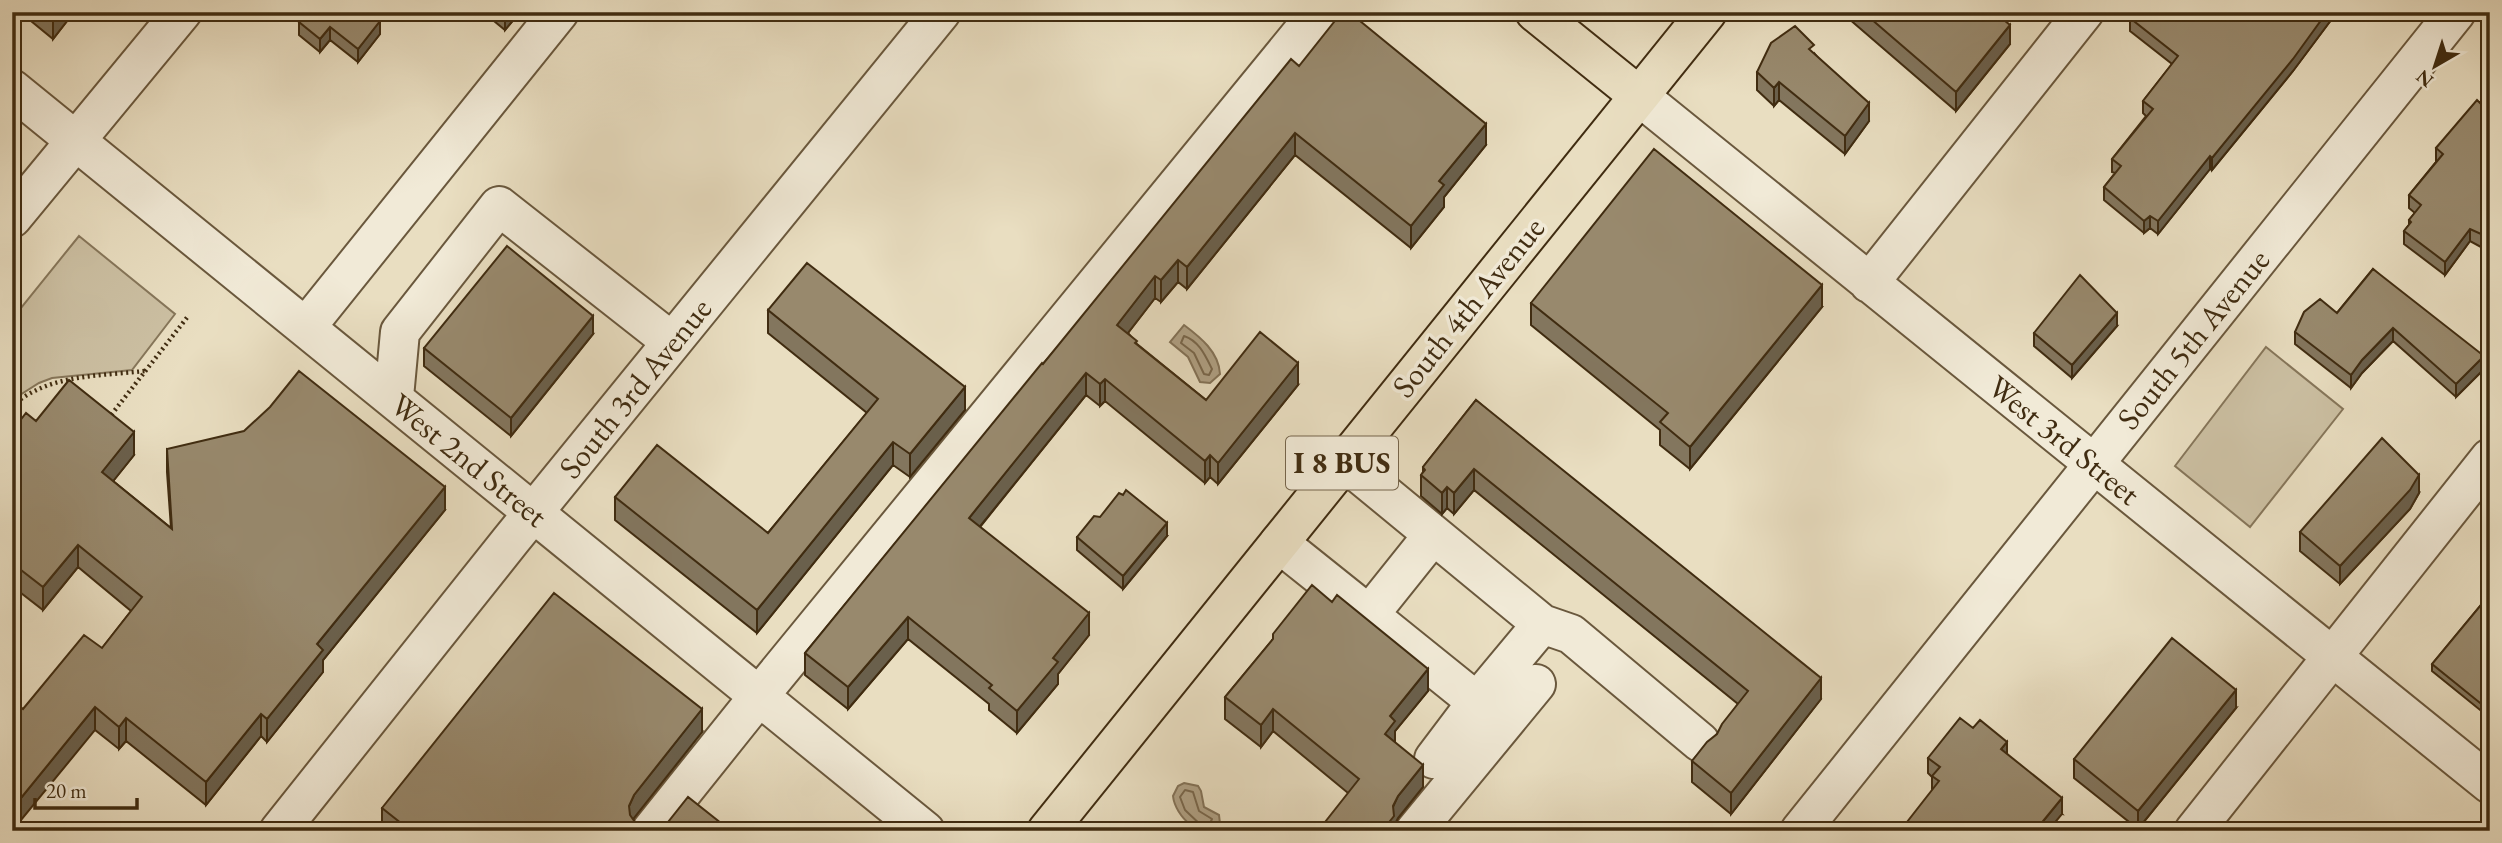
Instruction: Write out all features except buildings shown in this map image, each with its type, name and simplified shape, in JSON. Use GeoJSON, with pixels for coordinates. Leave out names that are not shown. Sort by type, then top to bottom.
{"type":"FeatureCollection","features":[{"type":"Feature","properties":{"kind":"main road"},"geometry":{"type":"LineString","coordinates":[[1535,12],[1639,96]]}},
{"type":"Feature","properties":{"kind":"main road","name":"South 4th Avenue"},"geometry":{"type":"LineString","coordinates":[[1046,831],[1707,12]]}},
{"type":"Feature","properties":{"kind":"street"},"geometry":{"type":"LineString","coordinates":[[12,218],[182,12]]}},
{"type":"Feature","properties":{"kind":"street"},"geometry":{"type":"LineString","coordinates":[[306,327],[559,12]]}},
{"type":"Feature","properties":{"kind":"street","name":"South 3rd Avenue"},"geometry":{"type":"LineString","coordinates":[[279,831],[533,513],[941,12]]}},
{"type":"Feature","properties":{"kind":"street"},"geometry":{"type":"LineString","coordinates":[[651,831],[759,695],[1319,12]]}},
{"type":"Feature","properties":{"kind":"street"},"geometry":{"type":"LineString","coordinates":[[1869,283],[2084,12]]}},
{"type":"Feature","properties":{"kind":"street","name":"South 5th Avenue"},"geometry":{"type":"LineString","coordinates":[[1800,831],[2456,12]]}},
{"type":"Feature","properties":{"kind":"street","name":"West 2nd Street"},"geometry":{"type":"LineString","coordinates":[[12,89],[925,831]]}},
{"type":"Feature","properties":{"kind":"street","name":"West 3rd Street"},"geometry":{"type":"LineString","coordinates":[[1639,96],[2490,784]]}},
{"type":"Feature","properties":{"kind":"street"},"geometry":{"type":"LineString","coordinates":[[394,397],[400,332],[499,206],[672,342]]}},
{"type":"Feature","properties":{"kind":"street"},"geometry":{"type":"LineString","coordinates":[[2194,831],[2490,458]]}},
{"type":"Feature","properties":{"kind":"street"},"geometry":{"type":"LineString","coordinates":[[1344,461],[1542,624],[1571,634],[1700,741]]}},
{"type":"Feature","properties":{"kind":"street"},"geometry":{"type":"LineString","coordinates":[[1369,615],[1433,534]]}},
{"type":"Feature","properties":{"kind":"street"},"geometry":{"type":"LineString","coordinates":[[1279,543],[1477,702]]}},
{"type":"Feature","properties":{"kind":"street"},"geometry":{"type":"LineString","coordinates":[[1434,759],[1542,624]]}},
{"type":"Feature","properties":{"kind":"street"},"geometry":{"type":"LineString","coordinates":[[1415,831],[1536,684]]}},
{"type":"Feature","properties":{"kind":"path"},"geometry":{"type":"LineString","coordinates":[[101,428],[189,315]]}},
{"type":"Feature","properties":{"kind":"path"},"geometry":{"type":"LineString","coordinates":[[12,406],[29,392],[46,384],[146,371]]}},
{"type":"Feature","properties":{"kind":"shaded area"},"geometry":{"type":"Polygon","coordinates":[[[79,236],[175,314],[132,370],[52,378],[12,400],[12,319],[79,236]]]}},
{"type":"Feature","properties":{"kind":"shaded area"},"geometry":{"type":"Polygon","coordinates":[[[2266,347],[2343,409],[2250,527],[2175,466],[2266,347]]]}},
{"type":"Feature","properties":{"kind":"water"},"geometry":{"type":"Polygon","coordinates":[[[1184,325],[1202,340],[1216,359],[1220,374],[1210,383],[1200,382],[1188,357],[1170,342],[1184,325]]]}},
{"type":"Feature","properties":{"kind":"water"},"geometry":{"type":"Polygon","coordinates":[[[1184,783],[1198,786],[1204,807],[1219,815],[1220,824],[1205,830],[1190,825],[1184,819],[1173,796],[1178,786],[1184,783]]]}}]}
